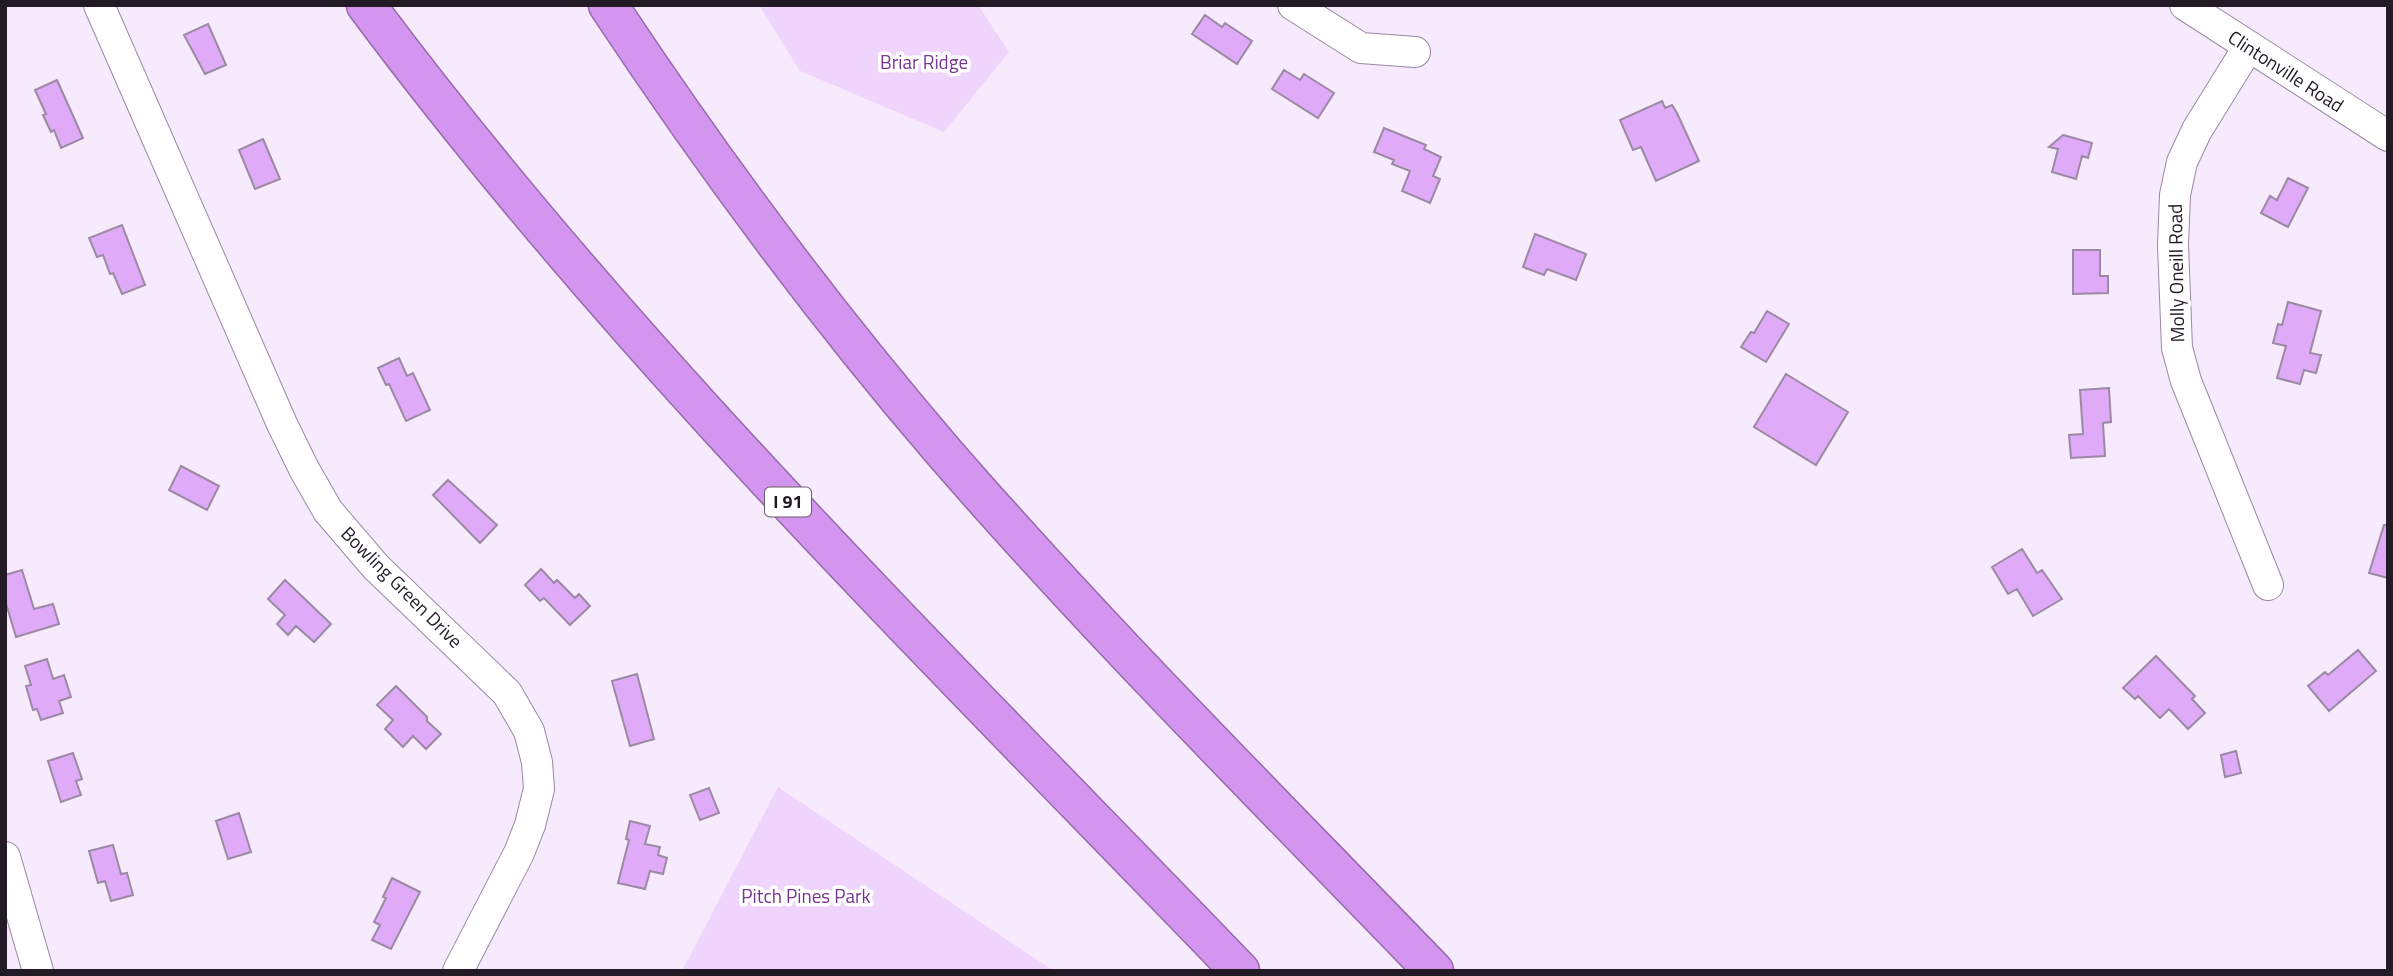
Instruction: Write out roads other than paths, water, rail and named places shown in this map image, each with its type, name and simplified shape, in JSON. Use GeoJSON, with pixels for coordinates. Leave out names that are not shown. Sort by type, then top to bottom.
{"type":"FeatureCollection","features":[{"type":"Feature","properties":{"kind":"highway","name":"I 91"},"geometry":{"type":"LineString","coordinates":[[366,5],[496,172],[675,380],[796,510],[1240,971]]}},
{"type":"Feature","properties":{"kind":"highway"},"geometry":{"type":"LineString","coordinates":[[608,5],[691,126],[787,258],[941,448],[1130,656],[1434,971]]}},
{"type":"Feature","properties":{"kind":"street","name":"Bowling Green Drive"},"geometry":{"type":"LineString","coordinates":[[99,5],[282,424],[328,511],[376,567],[507,694],[529,731],[537,762],[538,789],[530,825],[519,853],[458,971]]}},
{"type":"Feature","properties":{"kind":"street"},"geometry":{"type":"LineString","coordinates":[[1293,5],[1361,48],[1415,52]]}},
{"type":"Feature","properties":{"kind":"street","name":"Clintonville Road"},"geometry":{"type":"LineString","coordinates":[[2185,5],[2388,136]]}},
{"type":"Feature","properties":{"kind":"street","name":"Molly Oneill Road"},"geometry":{"type":"LineString","coordinates":[[2249,46],[2210,105],[2182,162],[2175,195],[2177,348],[2186,381],[2268,585]]}},
{"type":"Feature","properties":{"kind":"street"},"geometry":{"type":"LineString","coordinates":[[5,857],[38,971]]}},
{"type":"Feature","properties":{"kind":"park label","name":"Briar Ridge"},"geometry":{"type":"Point","coordinates":[924,62]}},
{"type":"Feature","properties":{"kind":"park label","name":"Pitch Pines Park"},"geometry":{"type":"Point","coordinates":[806,896]}}]}
